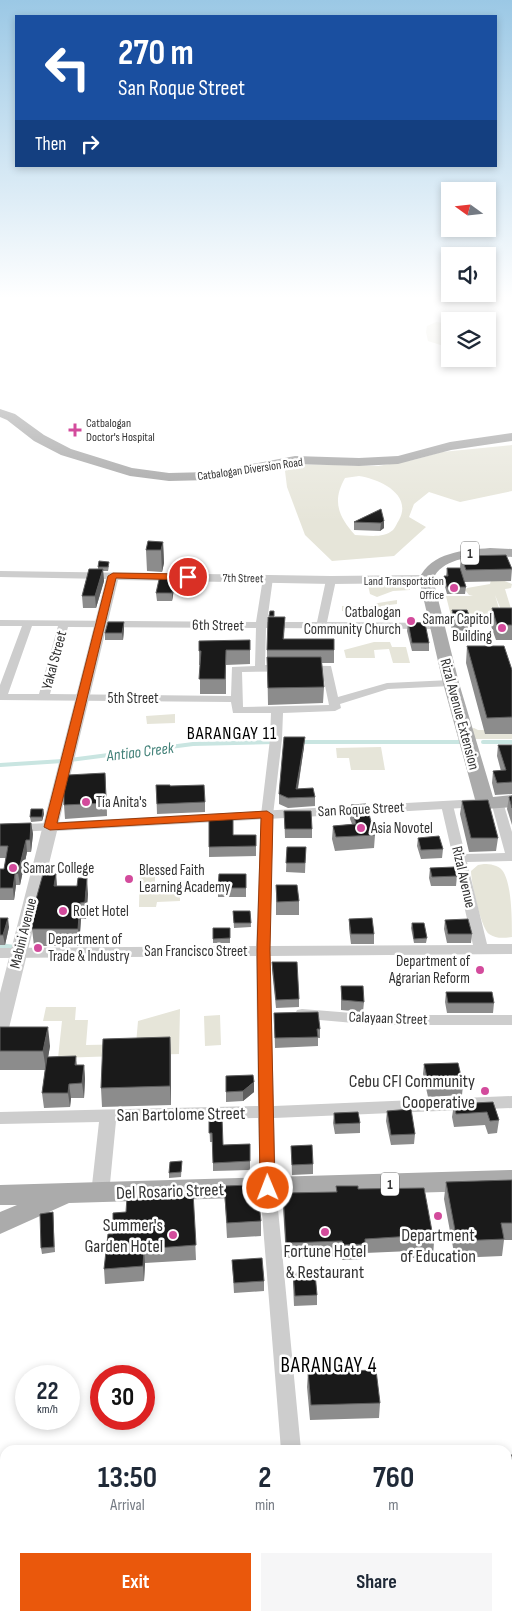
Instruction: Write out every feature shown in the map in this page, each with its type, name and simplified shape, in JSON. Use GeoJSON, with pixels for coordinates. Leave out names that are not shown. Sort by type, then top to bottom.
{"type":"FeatureCollection","features":[{"type":"Feature","properties":{"kind":"highway","name":"Catbalogan Diversion Road"},"geometry":{"type":"LineString","coordinates":[[0,413],[11,417],[39,438],[66,452],[130,472],[169,477],[210,476],[295,460],[359,462],[398,460],[450,446],[512,437]]}},
{"type":"Feature","properties":{"kind":"main road","name":"1"},"geometry":{"type":"LineString","coordinates":[[429,574],[458,556],[512,553]]}},
{"type":"Feature","properties":{"kind":"main road","name":"Rizal Avenue Extension"},"geometry":{"type":"LineString","coordinates":[[429,574],[437,626],[468,742],[498,802]]}},
{"type":"Feature","properties":{"kind":"main road","name":"Del Rosario Street"},"geometry":{"type":"LineString","coordinates":[[0,1195],[100,1194],[512,1180]]}},
{"type":"Feature","properties":{"kind":"main road","name":"Del Rosario Street"},"geometry":{"type":"LineString","coordinates":[[0,1223],[68,1194]]}},
{"type":"Feature","properties":{"kind":"street","name":"7th Street"},"geometry":{"type":"LineString","coordinates":[[0,574],[331,580],[429,574]]}},
{"type":"Feature","properties":{"kind":"street","name":"Mabini Avenue"},"geometry":{"type":"LineString","coordinates":[[0,1028],[113,576]]}},
{"type":"Feature","properties":{"kind":"street"},"geometry":{"type":"LineString","coordinates":[[260,669],[262,625],[268,578]]}},
{"type":"Feature","properties":{"kind":"street"},"geometry":{"type":"LineString","coordinates":[[321,626],[331,580]]}},
{"type":"Feature","properties":{"kind":"street","name":"6th Street"},"geometry":{"type":"LineString","coordinates":[[0,624],[437,626]]}},
{"type":"Feature","properties":{"kind":"street"},"geometry":{"type":"LineString","coordinates":[[0,697],[28,624]]}},
{"type":"Feature","properties":{"kind":"street","name":"Yakal Street"},"geometry":{"type":"LineString","coordinates":[[44,697],[64,624]]}},
{"type":"Feature","properties":{"kind":"street"},"geometry":{"type":"LineString","coordinates":[[327,668],[335,708],[236,710],[236,669],[260,669],[327,668]]}},
{"type":"Feature","properties":{"kind":"street"},"geometry":{"type":"LineString","coordinates":[[334,702],[387,686],[451,683]]}},
{"type":"Feature","properties":{"kind":"street","name":"5th Street"},"geometry":{"type":"LineString","coordinates":[[0,697],[236,699]]}},
{"type":"Feature","properties":{"kind":"street"},"geometry":{"type":"LineString","coordinates":[[277,710],[276,742],[267,815],[263,950],[274,1015],[266,1112],[268,1188],[291,1445]]}},
{"type":"Feature","properties":{"kind":"street"},"geometry":{"type":"LineString","coordinates":[[459,858],[512,855],[498,802]]}},
{"type":"Feature","properties":{"kind":"street","name":"San Roque Street"},"geometry":{"type":"LineString","coordinates":[[0,830],[498,802]]}},
{"type":"Feature","properties":{"kind":"street","name":"Rizal Avenue"},"geometry":{"type":"LineString","coordinates":[[447,805],[481,949]]}},
{"type":"Feature","properties":{"kind":"street","name":"San Francisco Street"},"geometry":{"type":"LineString","coordinates":[[0,953],[512,949]]}},
{"type":"Feature","properties":{"kind":"street","name":"Calayaan Street"},"geometry":{"type":"LineString","coordinates":[[274,1015],[313,1014],[377,1020],[512,1020]]}},
{"type":"Feature","properties":{"kind":"street","name":"San Bartolome Street"},"geometry":{"type":"LineString","coordinates":[[0,1118],[266,1112],[512,1102]]}},
{"type":"Feature","properties":{"kind":"street"},"geometry":{"type":"LineString","coordinates":[[100,1194],[108,1116]]}},
{"type":"Feature","properties":{"kind":"shaded area"},"geometry":{"type":"Polygon","coordinates":[[[512,445],[512,491],[460,502],[429,492],[414,504],[409,517],[426,527],[394,556],[332,561],[305,535],[287,487],[285,471],[290,464],[378,466],[413,460],[442,452],[512,445]],[[359,476],[345,478],[338,501],[341,515],[355,535],[384,535],[393,530],[399,520],[402,511],[401,503],[398,495],[392,489],[376,480],[359,476]]]}},
{"type":"Feature","properties":{"kind":"shaded area"},"geometry":{"type":"Polygon","coordinates":[[[500,579],[512,584],[511,588],[505,589],[512,612],[503,615],[495,595],[501,615],[451,616],[446,596],[473,596],[469,595],[465,590],[467,588],[490,584],[491,580],[500,579]]]}},
{"type":"Feature","properties":{"kind":"shaded area"},"geometry":{"type":"Polygon","coordinates":[[[409,584],[410,590],[393,591],[377,597],[370,594],[368,585],[409,584]]]}},
{"type":"Feature","properties":{"kind":"shaded area"},"geometry":{"type":"Polygon","coordinates":[[[397,600],[397,604],[381,606],[380,611],[369,611],[370,616],[365,616],[360,611],[342,611],[342,606],[370,607],[378,603],[397,600]]]}},
{"type":"Feature","properties":{"kind":"shaded area"},"geometry":{"type":"Polygon","coordinates":[[[374,642],[390,642],[392,647],[406,647],[410,663],[393,663],[389,649],[374,650],[375,658],[346,658],[344,650],[374,642]]]}},
{"type":"Feature","properties":{"kind":"shaded area"},"geometry":{"type":"Polygon","coordinates":[[[175,714],[175,723],[147,724],[146,716],[175,714]]]}},
{"type":"Feature","properties":{"kind":"shaded area"},"geometry":{"type":"Polygon","coordinates":[[[470,729],[478,730],[512,730],[512,739],[472,739],[470,729]]]}},
{"type":"Feature","properties":{"kind":"shaded area"},"geometry":{"type":"Polygon","coordinates":[[[381,747],[385,770],[351,770],[349,758],[337,758],[336,748],[381,747]]]}},
{"type":"Feature","properties":{"kind":"shaded area"},"geometry":{"type":"Polygon","coordinates":[[[484,864],[498,867],[502,870],[508,883],[511,902],[512,937],[494,937],[489,934],[483,923],[471,871],[478,865],[484,864]]]}},
{"type":"Feature","properties":{"kind":"shaded area"},"geometry":{"type":"Polygon","coordinates":[[[140,866],[155,866],[155,892],[180,892],[180,901],[157,902],[156,907],[139,907],[140,866]]]}},
{"type":"Feature","properties":{"kind":"shaded area"},"geometry":{"type":"Polygon","coordinates":[[[46,1007],[76,1007],[75,1020],[88,1020],[86,1045],[136,1044],[138,1021],[180,1009],[179,1054],[58,1058],[62,1021],[43,1021],[46,1007]]]}},
{"type":"Feature","properties":{"kind":"shaded area"},"geometry":{"type":"Polygon","coordinates":[[[220,1015],[221,1045],[205,1046],[204,1016],[220,1015]]]}},
{"type":"Feature","properties":{"kind":"building"},"geometry":{"type":"Polygon","coordinates":[[[381,509],[384,521],[381,523],[354,522],[381,509]]]}},
{"type":"Feature","properties":{"kind":"building"},"geometry":{"type":"Polygon","coordinates":[[[148,541],[163,542],[161,550],[146,550],[148,541]]]}},
{"type":"Feature","properties":{"kind":"building"},"geometry":{"type":"Polygon","coordinates":[[[506,555],[512,569],[466,570],[461,556],[506,555]]]}},
{"type":"Feature","properties":{"kind":"building"},"geometry":{"type":"Polygon","coordinates":[[[99,561],[109,562],[108,567],[98,567],[99,561]]]}},
{"type":"Feature","properties":{"kind":"building"},"geometry":{"type":"Polygon","coordinates":[[[447,568],[460,568],[466,587],[447,587],[444,576],[448,576],[447,568]]]}},
{"type":"Feature","properties":{"kind":"building"},"geometry":{"type":"Polygon","coordinates":[[[89,569],[103,569],[95,596],[82,596],[89,569]]]}},
{"type":"Feature","properties":{"kind":"building"},"geometry":{"type":"Polygon","coordinates":[[[160,575],[175,575],[172,593],[156,593],[160,575]]]}},
{"type":"Feature","properties":{"kind":"building"},"geometry":{"type":"Polygon","coordinates":[[[492,608],[512,608],[512,625],[497,625],[492,608]]]}},
{"type":"Feature","properties":{"kind":"building"},"geometry":{"type":"Polygon","coordinates":[[[452,610],[467,610],[471,620],[455,621],[452,610]]]}},
{"type":"Feature","properties":{"kind":"building"},"geometry":{"type":"Polygon","coordinates":[[[270,611],[274,611],[274,616],[269,616],[270,611]]]}},
{"type":"Feature","properties":{"kind":"building"},"geometry":{"type":"Polygon","coordinates":[[[268,617],[285,617],[283,639],[334,639],[334,650],[267,650],[268,617]]]}},
{"type":"Feature","properties":{"kind":"building"},"geometry":{"type":"Polygon","coordinates":[[[108,622],[124,622],[122,633],[105,633],[108,622]]]}},
{"type":"Feature","properties":{"kind":"building"},"geometry":{"type":"Polygon","coordinates":[[[408,622],[425,623],[429,643],[412,643],[408,622]]]}},
{"type":"Feature","properties":{"kind":"building"},"geometry":{"type":"Polygon","coordinates":[[[250,640],[250,650],[226,650],[225,679],[199,679],[201,651],[199,651],[199,641],[250,640]]]}},
{"type":"Feature","properties":{"kind":"building"},"geometry":{"type":"Polygon","coordinates":[[[467,646],[504,646],[512,670],[512,717],[487,718],[467,646]]]}},
{"type":"Feature","properties":{"kind":"building"},"geometry":{"type":"Polygon","coordinates":[[[267,657],[321,657],[324,687],[268,688],[267,657]]]}},
{"type":"Feature","properties":{"kind":"building"},"geometry":{"type":"Polygon","coordinates":[[[284,737],[305,737],[296,789],[313,788],[315,797],[288,798],[279,794],[284,737]]]}},
{"type":"Feature","properties":{"kind":"building"},"geometry":{"type":"Polygon","coordinates":[[[498,745],[512,745],[512,782],[497,783],[493,771],[506,770],[498,745]]]}},
{"type":"Feature","properties":{"kind":"building"},"geometry":{"type":"Polygon","coordinates":[[[105,773],[106,803],[64,805],[64,791],[68,775],[105,773]]]}},
{"type":"Feature","properties":{"kind":"building"},"geometry":{"type":"Polygon","coordinates":[[[156,785],[204,785],[205,802],[157,804],[156,785]]]}},
{"type":"Feature","properties":{"kind":"building"},"geometry":{"type":"Polygon","coordinates":[[[512,796],[512,808],[509,797],[512,796]]]}},
{"type":"Feature","properties":{"kind":"building"},"geometry":{"type":"Polygon","coordinates":[[[488,800],[498,838],[471,838],[462,801],[488,800]]]}},
{"type":"Feature","properties":{"kind":"building"},"geometry":{"type":"Polygon","coordinates":[[[366,804],[375,835],[336,837],[333,826],[356,824],[351,805],[366,804]]]}},
{"type":"Feature","properties":{"kind":"building"},"geometry":{"type":"Polygon","coordinates":[[[31,809],[43,809],[42,817],[30,817],[31,809]]]}},
{"type":"Feature","properties":{"kind":"building"},"geometry":{"type":"Polygon","coordinates":[[[284,811],[311,811],[312,829],[285,829],[284,811]]]}},
{"type":"Feature","properties":{"kind":"building"},"geometry":{"type":"Polygon","coordinates":[[[209,816],[233,816],[233,835],[256,835],[256,846],[209,847],[209,816]]]}},
{"type":"Feature","properties":{"kind":"building"},"geometry":{"type":"Polygon","coordinates":[[[31,823],[30,840],[26,840],[18,873],[15,874],[13,888],[0,888],[0,869],[4,869],[8,846],[0,846],[0,824],[31,823]]]}},
{"type":"Feature","properties":{"kind":"building"},"geometry":{"type":"Polygon","coordinates":[[[439,836],[443,849],[421,850],[418,838],[439,836]]]}},
{"type":"Feature","properties":{"kind":"building"},"geometry":{"type":"Polygon","coordinates":[[[287,847],[306,847],[305,863],[286,863],[287,847]]]}},
{"type":"Feature","properties":{"kind":"building"},"geometry":{"type":"Polygon","coordinates":[[[455,867],[457,876],[432,877],[430,868],[455,867]]]}},
{"type":"Feature","properties":{"kind":"building"},"geometry":{"type":"Polygon","coordinates":[[[43,874],[56,874],[54,886],[77,886],[78,878],[87,878],[85,902],[80,903],[78,929],[32,929],[35,903],[43,874]]]}},
{"type":"Feature","properties":{"kind":"building"},"geometry":{"type":"Polygon","coordinates":[[[219,874],[246,874],[246,888],[218,888],[219,874]]]}},
{"type":"Feature","properties":{"kind":"building"},"geometry":{"type":"Polygon","coordinates":[[[276,885],[297,885],[299,901],[277,902],[276,885]]]}},
{"type":"Feature","properties":{"kind":"building"},"geometry":{"type":"Polygon","coordinates":[[[233,911],[250,911],[251,923],[234,923],[233,911]]]}},
{"type":"Feature","properties":{"kind":"building"},"geometry":{"type":"Polygon","coordinates":[[[0,918],[8,918],[3,935],[0,935],[0,918]]]}},
{"type":"Feature","properties":{"kind":"building"},"geometry":{"type":"Polygon","coordinates":[[[372,918],[374,934],[351,934],[349,919],[372,918]]]}},
{"type":"Feature","properties":{"kind":"building"},"geometry":{"type":"Polygon","coordinates":[[[468,919],[472,934],[448,934],[445,920],[468,919]]]}},
{"type":"Feature","properties":{"kind":"building"},"geometry":{"type":"Polygon","coordinates":[[[412,923],[424,923],[427,938],[414,939],[412,923]]]}},
{"type":"Feature","properties":{"kind":"building"},"geometry":{"type":"Polygon","coordinates":[[[213,928],[230,928],[230,938],[213,939],[213,928]]]}},
{"type":"Feature","properties":{"kind":"building"},"geometry":{"type":"Polygon","coordinates":[[[272,962],[297,962],[299,999],[276,1000],[272,962]]]}},
{"type":"Feature","properties":{"kind":"building"},"geometry":{"type":"Polygon","coordinates":[[[341,986],[363,986],[364,1002],[342,1000],[341,986]]]}},
{"type":"Feature","properties":{"kind":"building"},"geometry":{"type":"Polygon","coordinates":[[[446,992],[492,992],[494,1003],[448,1003],[446,992]]]}},
{"type":"Feature","properties":{"kind":"building"},"geometry":{"type":"Polygon","coordinates":[[[318,1012],[320,1029],[317,1029],[318,1037],[275,1038],[274,1013],[318,1012]]]}},
{"type":"Feature","properties":{"kind":"building"},"geometry":{"type":"Polygon","coordinates":[[[0,1027],[48,1027],[43,1051],[0,1051],[0,1027]]]}},
{"type":"Feature","properties":{"kind":"building"},"geometry":{"type":"Polygon","coordinates":[[[170,1037],[170,1086],[101,1088],[103,1039],[170,1037]]]}},
{"type":"Feature","properties":{"kind":"building"},"geometry":{"type":"Polygon","coordinates":[[[76,1056],[75,1065],[84,1065],[82,1083],[69,1084],[68,1093],[42,1093],[47,1057],[76,1056]]]}},
{"type":"Feature","properties":{"kind":"building"},"geometry":{"type":"Polygon","coordinates":[[[458,1063],[463,1085],[429,1087],[424,1064],[458,1063]]]}},
{"type":"Feature","properties":{"kind":"building"},"geometry":{"type":"Polygon","coordinates":[[[253,1075],[254,1082],[243,1091],[226,1092],[226,1076],[253,1075]]]}},
{"type":"Feature","properties":{"kind":"building"},"geometry":{"type":"Polygon","coordinates":[[[493,1102],[499,1120],[490,1121],[487,1112],[456,1114],[454,1104],[493,1102]]]}},
{"type":"Feature","properties":{"kind":"building"},"geometry":{"type":"Polygon","coordinates":[[[411,1109],[415,1134],[391,1135],[387,1111],[411,1109]]]}},
{"type":"Feature","properties":{"kind":"building"},"geometry":{"type":"Polygon","coordinates":[[[358,1112],[360,1123],[335,1124],[334,1113],[358,1112]]]}},
{"type":"Feature","properties":{"kind":"building"},"geometry":{"type":"Polygon","coordinates":[[[209,1117],[222,1117],[223,1145],[250,1144],[250,1161],[213,1163],[212,1133],[209,1133],[209,1117]]]}},
{"type":"Feature","properties":{"kind":"building"},"geometry":{"type":"Polygon","coordinates":[[[312,1145],[313,1164],[292,1165],[291,1146],[312,1145]]]}},
{"type":"Feature","properties":{"kind":"building"},"geometry":{"type":"Polygon","coordinates":[[[182,1161],[181,1172],[169,1173],[170,1162],[182,1161]]]}},
{"type":"Feature","properties":{"kind":"building"},"geometry":{"type":"Polygon","coordinates":[[[512,1180],[512,1223],[501,1223],[504,1239],[457,1241],[446,1182],[512,1180]]]}},
{"type":"Feature","properties":{"kind":"building"},"geometry":{"type":"Polygon","coordinates":[[[251,1185],[258,1194],[261,1221],[227,1223],[224,1186],[251,1185]]]}},
{"type":"Feature","properties":{"kind":"building"},"geometry":{"type":"Polygon","coordinates":[[[336,1186],[358,1186],[358,1189],[424,1188],[434,1242],[414,1243],[412,1236],[365,1239],[365,1244],[343,1245],[342,1241],[286,1243],[283,1193],[337,1192],[336,1186]]]}},
{"type":"Feature","properties":{"kind":"building"},"geometry":{"type":"Polygon","coordinates":[[[193,1192],[196,1245],[144,1249],[143,1266],[104,1269],[108,1234],[113,1234],[113,1213],[126,1212],[127,1197],[193,1192]]]}},
{"type":"Feature","properties":{"kind":"building"},"geometry":{"type":"Polygon","coordinates":[[[53,1212],[54,1247],[41,1248],[40,1214],[53,1212]]]}},
{"type":"Feature","properties":{"kind":"building"},"geometry":{"type":"Polygon","coordinates":[[[262,1258],[264,1281],[234,1283],[232,1260],[262,1258]]]}},
{"type":"Feature","properties":{"kind":"building"},"geometry":{"type":"Polygon","coordinates":[[[293,1273],[315,1273],[317,1295],[295,1296],[293,1273]]]}},
{"type":"Feature","properties":{"kind":"building"},"geometry":{"type":"Polygon","coordinates":[[[376,1370],[380,1403],[311,1405],[308,1372],[376,1370]]]}},
{"type":"Feature","properties":{"kind":"waterway","name":"Antiao Creek"},"geometry":{"type":"LineString","coordinates":[[70,760],[193,744],[274,742]]}},
{"type":"Feature","properties":{"kind":"waterway","name":"Antiao Creek"},"geometry":{"type":"LineString","coordinates":[[301,742],[461,742]]}},
{"type":"Feature","properties":{"kind":"waterway","name":"Antiao Creek"},"geometry":{"type":"LineString","coordinates":[[483,742],[512,742]]}},
{"type":"Feature","properties":{"kind":"waterway","name":"Antiao Creek"},"geometry":{"type":"LineString","coordinates":[[0,765],[63,761]]}},
{"type":"Feature","properties":{"kind":"waterway"},"geometry":{"type":"LineString","coordinates":[[0,948],[10,948]]}},
{"type":"Feature","properties":{"kind":"place","name":"Catbalogan Doctor's Hospital"},"geometry":{"type":"Point","coordinates":[75,430]}},
{"type":"Feature","properties":{"kind":"place","name":"Land Transportation Office"},"geometry":{"type":"Point","coordinates":[454,588]}},
{"type":"Feature","properties":{"kind":"place","name":"Catbalogan Community Church"},"geometry":{"type":"Point","coordinates":[411,621]}},
{"type":"Feature","properties":{"kind":"place","name":"Samar Capitol Building"},"geometry":{"type":"Point","coordinates":[502,628]}},
{"type":"Feature","properties":{"kind":"place","name":"Tia Anita's"},"geometry":{"type":"Point","coordinates":[86,802]}},
{"type":"Feature","properties":{"kind":"place","name":"Asia Novotel"},"geometry":{"type":"Point","coordinates":[361,828]}},
{"type":"Feature","properties":{"kind":"place","name":"Samar College"},"geometry":{"type":"Point","coordinates":[13,868]}},
{"type":"Feature","properties":{"kind":"place","name":"Blessed Faith Learning Academy"},"geometry":{"type":"Point","coordinates":[129,879]}},
{"type":"Feature","properties":{"kind":"place","name":"Rolet Hotel"},"geometry":{"type":"Point","coordinates":[63,911]}},
{"type":"Feature","properties":{"kind":"place","name":"Department of Trade & Industry"},"geometry":{"type":"Point","coordinates":[38,948]}},
{"type":"Feature","properties":{"kind":"place","name":"Department of Agrarian Reform"},"geometry":{"type":"Point","coordinates":[480,970]}},
{"type":"Feature","properties":{"kind":"place","name":"Cebu CFI Community Cooperative"},"geometry":{"type":"Point","coordinates":[485,1091]}},
{"type":"Feature","properties":{"kind":"place","name":"Department of Education"},"geometry":{"type":"Point","coordinates":[438,1216]}},
{"type":"Feature","properties":{"kind":"place","name":"Fortune Hotel & Restaurant"},"geometry":{"type":"Point","coordinates":[325,1232]}},
{"type":"Feature","properties":{"kind":"place","name":"Summer's Garden Hotel"},"geometry":{"type":"Point","coordinates":[173,1235]}},
{"type":"Feature","properties":{"kind":"district","name":"BARANGAY 11"},"geometry":{"type":"Point","coordinates":[232,733]}},
{"type":"Feature","properties":{"kind":"district","name":"BARANGAY 4"},"geometry":{"type":"Point","coordinates":[329,1365]}},
{"type":"Feature","properties":{"kind":"route"},"geometry":{"type":"LineString","coordinates":[[188,577],[113,576],[50,827],[267,815],[263,950],[268,1188]]}}]}
